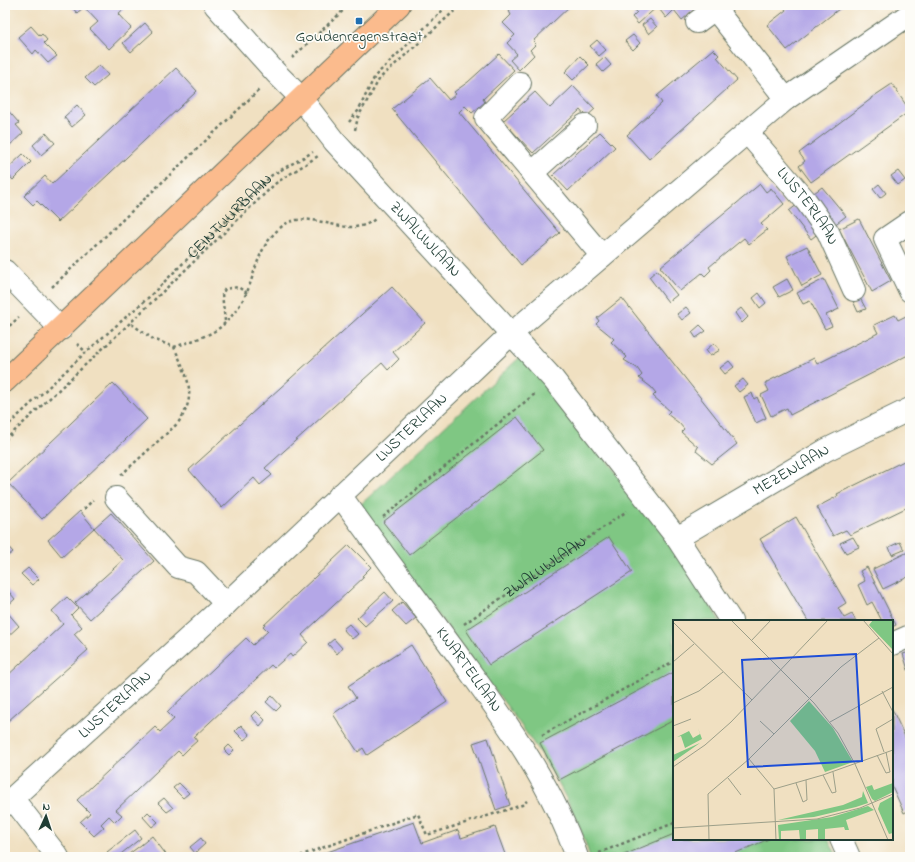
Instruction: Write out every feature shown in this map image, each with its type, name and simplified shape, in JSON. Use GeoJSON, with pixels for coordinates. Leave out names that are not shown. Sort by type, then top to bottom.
{"type":"FeatureCollection","features":[{"type":"Feature","properties":{"kind":"main road"},"geometry":{"type":"LineString","coordinates":[[5,381],[61,329],[300,97],[399,5]]}},
{"type":"Feature","properties":{"kind":"street"},"geometry":{"type":"LineString","coordinates":[[216,5],[276,73],[300,97]]}},
{"type":"Feature","properties":{"kind":"street"},"geometry":{"type":"LineString","coordinates":[[697,22],[717,7],[786,99]]}},
{"type":"Feature","properties":{"kind":"street","name":"LIJSTERLAAN"},"geometry":{"type":"LineString","coordinates":[[9,802],[226,604],[511,334],[786,99],[910,14]]}},
{"type":"Feature","properties":{"kind":"street"},"geometry":{"type":"LineString","coordinates":[[520,83],[486,118],[602,256]]}},
{"type":"Feature","properties":{"kind":"street","name":"ZWALUWLAAN"},"geometry":{"type":"LineString","coordinates":[[300,97],[337,144],[553,379],[677,538],[730,620]]}},
{"type":"Feature","properties":{"kind":"street"},"geometry":{"type":"LineString","coordinates":[[532,173],[585,125]]}},
{"type":"Feature","properties":{"kind":"street","name":"LIJSTERLAAN"},"geometry":{"type":"LineString","coordinates":[[747,132],[806,202],[828,232],[854,290]]}},
{"type":"Feature","properties":{"kind":"street"},"geometry":{"type":"LineString","coordinates":[[910,222],[885,239],[910,291]]}},
{"type":"Feature","properties":{"kind":"street"},"geometry":{"type":"LineString","coordinates":[[5,271],[34,303],[61,329]]}},
{"type":"Feature","properties":{"kind":"street","name":"MEZENLAAN"},"geometry":{"type":"LineString","coordinates":[[677,538],[826,450],[910,409]]}},
{"type":"Feature","properties":{"kind":"street"},"geometry":{"type":"LineString","coordinates":[[116,489],[178,567],[196,572],[226,604]]}},
{"type":"Feature","properties":{"kind":"street","name":"KWARTELLAAN"},"geometry":{"type":"LineString","coordinates":[[340,495],[445,637],[522,746],[565,824],[586,856]]}},
{"type":"Feature","properties":{"kind":"street"},"geometry":{"type":"LineString","coordinates":[[893,644],[910,636]]}},
{"type":"Feature","properties":{"kind":"street"},"geometry":{"type":"LineString","coordinates":[[9,802],[58,857]]}},
{"type":"Feature","properties":{"kind":"street"},"geometry":{"type":"LineString","coordinates":[[841,840],[849,857]]}},
{"type":"Feature","properties":{"kind":"path"},"geometry":{"type":"LineString","coordinates":[[5,330],[349,5]]}},
{"type":"Feature","properties":{"kind":"path","name":"CEINTUURBAAN"},"geometry":{"type":"LineString","coordinates":[[5,428],[86,352],[149,297],[272,175],[337,144],[358,111],[375,76],[448,5]]}},
{"type":"Feature","properties":{"kind":"path"},"geometry":{"type":"LineString","coordinates":[[5,440],[276,183],[337,144],[352,139],[358,117],[380,78],[461,5]]}},
{"type":"Feature","properties":{"kind":"path"},"geometry":{"type":"LineString","coordinates":[[130,323],[153,339],[174,347],[212,333],[238,308],[247,292],[266,242],[280,228],[289,222],[316,220],[341,227],[358,228],[369,224],[393,205]]}},
{"type":"Feature","properties":{"kind":"path"},"geometry":{"type":"LineString","coordinates":[[225,321],[222,294],[225,289],[238,287],[247,292]]}},
{"type":"Feature","properties":{"kind":"path"},"geometry":{"type":"LineString","coordinates":[[116,489],[183,416],[190,393],[189,383],[174,347]]}},
{"type":"Feature","properties":{"kind":"path"},"geometry":{"type":"LineString","coordinates":[[366,531],[553,379]]}},
{"type":"Feature","properties":{"kind":"path","name":"ZWALUWLAAN"},"geometry":{"type":"LineString","coordinates":[[445,637],[645,498]]}},
{"type":"Feature","properties":{"kind":"path"},"geometry":{"type":"LineString","coordinates":[[84,509],[94,499]]}},
{"type":"Feature","properties":{"kind":"path"},"geometry":{"type":"LineString","coordinates":[[522,746],[673,662]]}},
{"type":"Feature","properties":{"kind":"path"},"geometry":{"type":"LineString","coordinates":[[303,857],[302,855],[418,814],[427,835],[522,805],[546,788]]}},
{"type":"Feature","properties":{"kind":"path"},"geometry":{"type":"LineString","coordinates":[[586,856],[673,823]]}},
{"type":"Feature","properties":{"kind":"green space"},"geometry":{"type":"Polygon","coordinates":[[[519,358],[528,362],[664,532],[719,620],[673,620],[673,840],[828,840],[837,857],[590,857],[581,830],[569,804],[541,755],[525,731],[358,507],[519,358]]]}},
{"type":"Feature","properties":{"kind":"building"},"geometry":{"type":"Polygon","coordinates":[[[70,5],[128,5],[118,14],[131,28],[109,49],[90,29],[98,22],[84,7],[77,13],[70,5]]]}},
{"type":"Feature","properties":{"kind":"building"},"geometry":{"type":"Polygon","coordinates":[[[515,5],[519,7],[521,5],[571,5],[533,41],[536,44],[530,50],[534,55],[519,70],[510,60],[517,54],[507,43],[515,35],[503,23],[511,15],[509,11],[515,5]]]}},
{"type":"Feature","properties":{"kind":"building"},"geometry":{"type":"Polygon","coordinates":[[[629,5],[659,5],[638,24],[632,17],[637,12],[629,5]]]}},
{"type":"Feature","properties":{"kind":"building"},"geometry":{"type":"Polygon","coordinates":[[[666,5],[700,5],[682,20],[674,10],[666,18],[660,10],[666,5]]]}},
{"type":"Feature","properties":{"kind":"building"},"geometry":{"type":"Polygon","coordinates":[[[782,5],[844,5],[787,50],[767,25],[786,10],[782,5]]]}},
{"type":"Feature","properties":{"kind":"building"},"geometry":{"type":"Polygon","coordinates":[[[650,19],[657,27],[649,34],[642,25],[650,19]]]}},
{"type":"Feature","properties":{"kind":"building"},"geometry":{"type":"Polygon","coordinates":[[[145,23],[153,32],[131,52],[123,43],[145,23]]]}},
{"type":"Feature","properties":{"kind":"building"},"geometry":{"type":"Polygon","coordinates":[[[31,26],[40,36],[42,34],[47,40],[44,43],[57,56],[48,63],[36,50],[33,54],[18,37],[31,26]]]}},
{"type":"Feature","properties":{"kind":"building"},"geometry":{"type":"Polygon","coordinates":[[[633,35],[640,43],[633,50],[625,41],[633,35]]]}},
{"type":"Feature","properties":{"kind":"building"},"geometry":{"type":"Polygon","coordinates":[[[597,40],[606,50],[599,56],[590,46],[597,40]]]}},
{"type":"Feature","properties":{"kind":"building"},"geometry":{"type":"Polygon","coordinates":[[[713,49],[719,55],[717,57],[737,80],[649,159],[627,135],[662,103],[657,96],[713,49]]]}},
{"type":"Feature","properties":{"kind":"building"},"geometry":{"type":"Polygon","coordinates":[[[499,54],[514,70],[483,99],[485,102],[472,113],[465,106],[459,112],[560,233],[521,265],[392,109],[430,78],[449,100],[456,94],[454,92],[468,82],[499,54]]]}},
{"type":"Feature","properties":{"kind":"building"},"geometry":{"type":"Polygon","coordinates":[[[580,56],[589,65],[573,80],[565,72],[580,56]]]}},
{"type":"Feature","properties":{"kind":"building"},"geometry":{"type":"Polygon","coordinates":[[[604,57],[611,65],[603,72],[596,64],[604,57]]]}},
{"type":"Feature","properties":{"kind":"building"},"geometry":{"type":"Polygon","coordinates":[[[99,65],[108,75],[94,87],[85,78],[99,65]]]}},
{"type":"Feature","properties":{"kind":"building"},"geometry":{"type":"Polygon","coordinates":[[[176,68],[197,91],[58,222],[37,201],[33,205],[24,196],[45,176],[52,184],[176,68]]]}},
{"type":"Feature","properties":{"kind":"building"},"geometry":{"type":"Polygon","coordinates":[[[892,84],[910,111],[811,182],[799,166],[805,161],[799,153],[871,98],[892,84]]]}},
{"type":"Feature","properties":{"kind":"building"},"geometry":{"type":"Polygon","coordinates":[[[573,86],[595,109],[586,117],[580,110],[533,153],[503,121],[535,92],[550,108],[573,86]]]}},
{"type":"Feature","properties":{"kind":"building"},"geometry":{"type":"Polygon","coordinates":[[[77,105],[86,115],[72,127],[64,117],[77,105]]]}},
{"type":"Feature","properties":{"kind":"building"},"geometry":{"type":"Polygon","coordinates":[[[5,107],[19,123],[16,125],[23,133],[9,146],[5,142],[5,107]]]}},
{"type":"Feature","properties":{"kind":"building"},"geometry":{"type":"Polygon","coordinates":[[[600,132],[615,147],[568,191],[553,175],[600,132]]]}},
{"type":"Feature","properties":{"kind":"building"},"geometry":{"type":"Polygon","coordinates":[[[46,133],[55,143],[41,155],[33,145],[46,133]]]}},
{"type":"Feature","properties":{"kind":"building"},"geometry":{"type":"Polygon","coordinates":[[[23,154],[31,162],[13,180],[5,171],[23,154]]]}},
{"type":"Feature","properties":{"kind":"building"},"geometry":{"type":"Polygon","coordinates":[[[898,171],[905,180],[898,185],[891,176],[898,171]]]}},
{"type":"Feature","properties":{"kind":"building"},"geometry":{"type":"Polygon","coordinates":[[[760,184],[766,192],[771,188],[784,204],[761,224],[767,230],[749,244],[744,238],[709,267],[711,270],[705,276],[702,273],[680,291],[660,267],[760,184]]]}},
{"type":"Feature","properties":{"kind":"building"},"geometry":{"type":"Polygon","coordinates":[[[879,184],[886,193],[880,198],[873,189],[879,184]]]}},
{"type":"Feature","properties":{"kind":"building"},"geometry":{"type":"Polygon","coordinates":[[[822,187],[846,216],[833,226],[810,196],[822,187]]]}},
{"type":"Feature","properties":{"kind":"building"},"geometry":{"type":"Polygon","coordinates":[[[798,204],[820,232],[811,239],[789,211],[798,204]]]}},
{"type":"Feature","properties":{"kind":"building"},"geometry":{"type":"Polygon","coordinates":[[[859,219],[891,281],[872,292],[839,229],[859,219]]]}},
{"type":"Feature","properties":{"kind":"building"},"geometry":{"type":"Polygon","coordinates":[[[807,246],[822,275],[802,286],[787,256],[807,246]]]}},
{"type":"Feature","properties":{"kind":"building"},"geometry":{"type":"Polygon","coordinates":[[[657,270],[677,295],[668,302],[649,277],[657,270]]]}},
{"type":"Feature","properties":{"kind":"building"},"geometry":{"type":"Polygon","coordinates":[[[787,279],[793,290],[779,297],[773,287],[787,279]]]}},
{"type":"Feature","properties":{"kind":"building"},"geometry":{"type":"Polygon","coordinates":[[[824,279],[839,309],[826,315],[832,326],[825,329],[810,301],[803,304],[797,293],[824,279]]]}},
{"type":"Feature","properties":{"kind":"building"},"geometry":{"type":"Polygon","coordinates":[[[392,287],[425,323],[393,352],[399,359],[388,370],[382,363],[265,468],[272,475],[260,485],[254,478],[222,508],[189,470],[392,287]]]}},
{"type":"Feature","properties":{"kind":"building"},"geometry":{"type":"Polygon","coordinates":[[[759,293],[766,303],[760,308],[753,298],[759,293]]]}},
{"type":"Feature","properties":{"kind":"building"},"geometry":{"type":"Polygon","coordinates":[[[622,298],[737,444],[712,464],[696,451],[698,447],[681,432],[684,429],[667,414],[670,411],[653,396],[656,393],[651,387],[639,378],[642,375],[637,368],[624,360],[627,357],[611,342],[614,339],[596,324],[599,321],[597,318],[622,298]]]}},
{"type":"Feature","properties":{"kind":"building"},"geometry":{"type":"Polygon","coordinates":[[[860,298],[866,309],[858,312],[853,301],[860,298]]]}},
{"type":"Feature","properties":{"kind":"building"},"geometry":{"type":"Polygon","coordinates":[[[686,307],[691,313],[682,320],[677,314],[686,307]]]}},
{"type":"Feature","properties":{"kind":"building"},"geometry":{"type":"Polygon","coordinates":[[[741,308],[748,317],[742,323],[735,313],[741,308]]]}},
{"type":"Feature","properties":{"kind":"building"},"geometry":{"type":"Polygon","coordinates":[[[895,315],[898,320],[906,316],[910,323],[910,335],[907,337],[910,343],[910,354],[790,415],[787,408],[771,416],[761,395],[769,391],[765,383],[814,358],[817,364],[878,333],[874,325],[895,315]]]}},
{"type":"Feature","properties":{"kind":"building"},"geometry":{"type":"Polygon","coordinates":[[[700,325],[706,331],[696,338],[692,332],[700,325]]]}},
{"type":"Feature","properties":{"kind":"building"},"geometry":{"type":"Polygon","coordinates":[[[714,343],[720,350],[710,356],[706,350],[714,343]]]}},
{"type":"Feature","properties":{"kind":"building"},"geometry":{"type":"Polygon","coordinates":[[[729,361],[734,367],[725,374],[720,368],[729,361]]]}},
{"type":"Feature","properties":{"kind":"building"},"geometry":{"type":"Polygon","coordinates":[[[743,379],[748,385],[739,392],[734,386],[743,379]]]}},
{"type":"Feature","properties":{"kind":"building"},"geometry":{"type":"Polygon","coordinates":[[[113,383],[147,419],[42,519],[8,483],[113,383]]]}},
{"type":"Feature","properties":{"kind":"building"},"geometry":{"type":"Polygon","coordinates":[[[752,393],[754,399],[757,397],[766,418],[756,423],[744,397],[752,393]]]}},
{"type":"Feature","properties":{"kind":"building"},"geometry":{"type":"Polygon","coordinates":[[[517,417],[543,450],[409,555],[383,522],[517,417]]]}},
{"type":"Feature","properties":{"kind":"building"},"geometry":{"type":"Polygon","coordinates":[[[910,458],[910,506],[850,535],[846,530],[833,536],[817,507],[838,496],[837,494],[910,458]]]}},
{"type":"Feature","properties":{"kind":"building"},"geometry":{"type":"Polygon","coordinates":[[[80,511],[94,528],[62,557],[48,540],[80,511]]]}},
{"type":"Feature","properties":{"kind":"building"},"geometry":{"type":"Polygon","coordinates":[[[111,513],[154,561],[90,619],[75,603],[123,560],[94,528],[111,513]]]}},
{"type":"Feature","properties":{"kind":"building"},"geometry":{"type":"Polygon","coordinates":[[[796,517],[846,603],[838,608],[844,618],[852,614],[855,620],[807,620],[760,539],[796,517]]]}},
{"type":"Feature","properties":{"kind":"building"},"geometry":{"type":"Polygon","coordinates":[[[609,537],[632,572],[489,665],[466,630],[609,537]]]}},
{"type":"Feature","properties":{"kind":"building"},"geometry":{"type":"Polygon","coordinates":[[[853,537],[859,547],[846,553],[840,543],[853,537]]]}},
{"type":"Feature","properties":{"kind":"building"},"geometry":{"type":"Polygon","coordinates":[[[900,542],[904,550],[892,555],[889,547],[900,542]]]}},
{"type":"Feature","properties":{"kind":"building"},"geometry":{"type":"Polygon","coordinates":[[[5,543],[13,552],[5,558],[5,543]]]}},
{"type":"Feature","properties":{"kind":"building"},"geometry":{"type":"Polygon","coordinates":[[[349,545],[371,567],[362,576],[364,577],[302,635],[308,642],[292,657],[290,654],[274,668],[271,665],[194,737],[197,741],[182,755],[178,751],[116,810],[122,815],[115,822],[109,816],[101,824],[104,827],[94,836],[80,822],[90,813],[77,800],[155,727],[160,732],[174,719],[167,712],[246,638],[253,645],[268,631],[263,626],[349,545]]]}},
{"type":"Feature","properties":{"kind":"building"},"geometry":{"type":"Polygon","coordinates":[[[910,551],[910,576],[883,589],[873,569],[910,551]]]}},
{"type":"Feature","properties":{"kind":"building"},"geometry":{"type":"Polygon","coordinates":[[[867,567],[896,625],[893,626],[893,620],[881,620],[872,602],[867,605],[858,585],[865,581],[860,571],[867,567]]]}},
{"type":"Feature","properties":{"kind":"building"},"geometry":{"type":"Polygon","coordinates":[[[28,568],[39,579],[32,585],[21,574],[28,568]]]}},
{"type":"Feature","properties":{"kind":"building"},"geometry":{"type":"Polygon","coordinates":[[[6,588],[15,599],[5,608],[5,589],[6,588]]]}},
{"type":"Feature","properties":{"kind":"building"},"geometry":{"type":"Polygon","coordinates":[[[385,592],[393,601],[365,626],[357,618],[385,592]]]}},
{"type":"Feature","properties":{"kind":"building"},"geometry":{"type":"Polygon","coordinates":[[[67,597],[78,608],[71,615],[82,627],[74,634],[88,650],[8,721],[5,717],[5,678],[63,624],[52,611],[67,597]]]}},
{"type":"Feature","properties":{"kind":"building"},"geometry":{"type":"Polygon","coordinates":[[[402,602],[416,618],[406,626],[392,611],[402,602]]]}},
{"type":"Feature","properties":{"kind":"building"},"geometry":{"type":"Polygon","coordinates":[[[7,612],[19,626],[5,639],[5,614],[7,612]]]}},
{"type":"Feature","properties":{"kind":"building"},"geometry":{"type":"Polygon","coordinates":[[[349,624],[358,634],[352,639],[343,629],[349,624]]]}},
{"type":"Feature","properties":{"kind":"building"},"geometry":{"type":"Polygon","coordinates":[[[334,639],[342,648],[337,654],[328,644],[334,639]]]}},
{"type":"Feature","properties":{"kind":"building"},"geometry":{"type":"Polygon","coordinates":[[[411,645],[447,702],[367,755],[363,748],[358,752],[333,714],[356,698],[348,686],[411,645]]]}},
{"type":"Feature","properties":{"kind":"building"},"geometry":{"type":"Polygon","coordinates":[[[910,652],[910,676],[903,654],[910,652]]]}},
{"type":"Feature","properties":{"kind":"building"},"geometry":{"type":"Polygon","coordinates":[[[673,673],[673,721],[559,780],[540,743],[673,673]]]}},
{"type":"Feature","properties":{"kind":"building"},"geometry":{"type":"Polygon","coordinates":[[[272,696],[281,706],[276,711],[266,702],[272,696]]]}},
{"type":"Feature","properties":{"kind":"building"},"geometry":{"type":"Polygon","coordinates":[[[256,711],[265,720],[260,726],[251,716],[256,711]]]}},
{"type":"Feature","properties":{"kind":"building"},"geometry":{"type":"Polygon","coordinates":[[[893,711],[906,739],[910,737],[910,810],[904,813],[893,788],[893,711]]]}},
{"type":"Feature","properties":{"kind":"building"},"geometry":{"type":"Polygon","coordinates":[[[241,725],[250,735],[244,740],[235,731],[241,725]]]}},
{"type":"Feature","properties":{"kind":"building"},"geometry":{"type":"Polygon","coordinates":[[[488,738],[510,805],[496,810],[473,743],[488,738]]]}},
{"type":"Feature","properties":{"kind":"building"},"geometry":{"type":"Polygon","coordinates":[[[229,745],[234,750],[229,755],[224,750],[229,745]]]}},
{"type":"Feature","properties":{"kind":"building"},"geometry":{"type":"Polygon","coordinates":[[[179,783],[189,793],[183,798],[173,788],[179,783]]]}},
{"type":"Feature","properties":{"kind":"building"},"geometry":{"type":"Polygon","coordinates":[[[164,798],[173,808],[167,812],[158,803],[164,798]]]}},
{"type":"Feature","properties":{"kind":"building"},"geometry":{"type":"Polygon","coordinates":[[[148,812],[158,822],[152,827],[143,817],[148,812]]]}},
{"type":"Feature","properties":{"kind":"building"},"geometry":{"type":"Polygon","coordinates":[[[414,822],[422,843],[458,830],[461,838],[495,827],[506,857],[313,857],[414,822]]]}},
{"type":"Feature","properties":{"kind":"building"},"geometry":{"type":"Polygon","coordinates":[[[135,830],[141,838],[117,857],[111,857],[107,852],[135,830]]]}},
{"type":"Feature","properties":{"kind":"building"},"geometry":{"type":"Polygon","coordinates":[[[673,834],[673,840],[767,840],[726,857],[619,857],[673,834]]]}},
{"type":"Feature","properties":{"kind":"building"},"geometry":{"type":"Polygon","coordinates":[[[152,836],[168,857],[125,857],[141,845],[152,836]]]}},
{"type":"Feature","properties":{"kind":"building"},"geometry":{"type":"Polygon","coordinates":[[[201,838],[205,844],[195,853],[190,847],[201,838]]]}},
{"type":"Feature","properties":{"kind":"place","name":"Goudenregenstraat"},"geometry":{"type":"Point","coordinates":[359,21]}}]}
